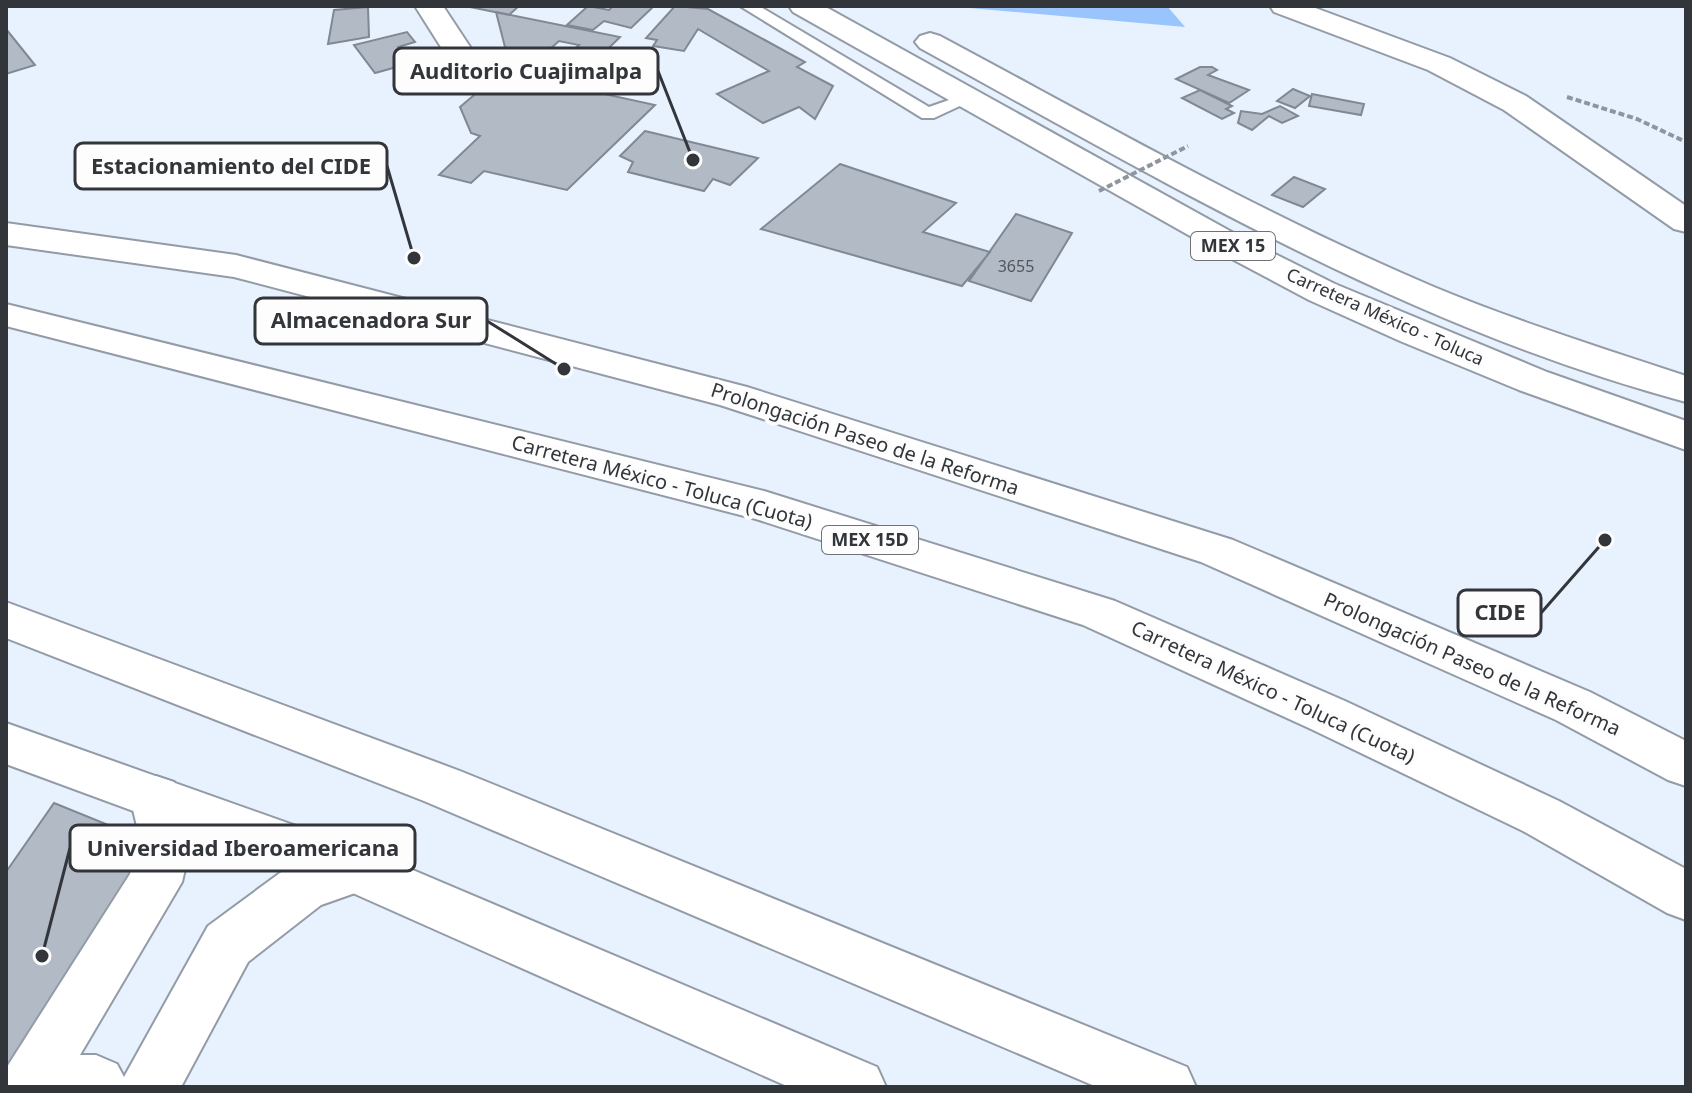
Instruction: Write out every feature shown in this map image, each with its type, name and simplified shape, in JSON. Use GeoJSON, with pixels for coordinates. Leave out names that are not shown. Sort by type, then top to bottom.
{"type":"FeatureCollection","features":[{"type":"Feature","properties":{"kind":"main road"},"geometry":{"type":"LineString","coordinates":[[429,6],[469,68]]}},
{"type":"Feature","properties":{"kind":"main road","name":"Carretera México - Toluca"},"geometry":{"type":"LineString","coordinates":[[803,6],[1227,243],[1322,292],[1533,381],[1686,436]]}},
{"type":"Feature","properties":{"kind":"main road","name":"Carretera México - Toluca"},"geometry":{"type":"LineString","coordinates":[[863,6],[1263,221],[1407,288],[1532,338],[1686,389]]}},
{"type":"Feature","properties":{"kind":"main road"},"geometry":{"type":"LineString","coordinates":[[1284,6],[1439,64],[1515,103],[1686,222]]}},
{"type":"Feature","properties":{"kind":"main road","name":"Prolongación Paseo de la Reforma"},"geometry":{"type":"LineString","coordinates":[[6,234],[236,266],[733,396],[1217,551],[1573,706],[1686,765]]}},
{"type":"Feature","properties":{"kind":"main road","name":"Carretera México - Toluca (Cuota)"},"geometry":{"type":"LineString","coordinates":[[6,315],[764,506],[1099,613],[1328,715],[1541,816],[1686,896]]}},
{"type":"Feature","properties":{"kind":"main road"},"geometry":{"type":"LineString","coordinates":[[6,619],[442,786],[1166,1087]]}},
{"type":"Feature","properties":{"kind":"main road"},"geometry":{"type":"LineString","coordinates":[[6,743],[356,870],[856,1087]]}},
{"type":"Feature","properties":{"kind":"main road"},"geometry":{"type":"LineString","coordinates":[[29,1085],[155,882],[166,839],[156,797]]}},
{"type":"Feature","properties":{"kind":"main road"},"geometry":{"type":"LineString","coordinates":[[149,1087],[228,944],[303,887],[356,870]]}},
{"type":"Feature","properties":{"kind":"main road"},"geometry":{"type":"LineString","coordinates":[[29,1085],[96,1084],[98,1087]]}},
{"type":"Feature","properties":{"kind":"lane"},"geometry":{"type":"LineString","coordinates":[[748,6],[928,114],[969,98]]}},
{"type":"Feature","properties":{"kind":"path"},"geometry":{"type":"LineString","coordinates":[[1099,191],[1188,146]]}},
{"type":"Feature","properties":{"kind":"shaded area"},"geometry":{"type":"Polygon","coordinates":[[[947,6],[1167,6],[1185,27],[947,6]]]}},
{"type":"Feature","properties":{"kind":"building"},"geometry":{"type":"Polygon","coordinates":[[[465,6],[519,6],[509,15],[465,6]]]}},
{"type":"Feature","properties":{"kind":"building"},"geometry":{"type":"Polygon","coordinates":[[[588,6],[609,10],[613,6],[654,6],[631,28],[604,21],[593,30],[567,25],[588,6]]]}},
{"type":"Feature","properties":{"kind":"building"},"geometry":{"type":"Polygon","coordinates":[[[675,6],[708,9],[805,62],[797,67],[833,86],[815,119],[799,107],[763,123],[717,94],[769,71],[698,29],[684,51],[653,46],[657,40],[646,38],[675,6]]]}},
{"type":"Feature","properties":{"kind":"building"},"geometry":{"type":"Polygon","coordinates":[[[368,7],[369,37],[328,44],[334,10],[368,7]]]}},
{"type":"Feature","properties":{"kind":"building"},"geometry":{"type":"Polygon","coordinates":[[[496,12],[620,37],[570,86],[543,80],[579,45],[559,41],[540,58],[506,51],[496,12]]]}},
{"type":"Feature","properties":{"kind":"building"},"geometry":{"type":"Polygon","coordinates":[[[6,29],[35,65],[6,74],[6,29]]]}},
{"type":"Feature","properties":{"kind":"building"},"geometry":{"type":"Polygon","coordinates":[[[407,32],[415,42],[398,47],[411,63],[375,73],[354,45],[407,32]]]}},
{"type":"Feature","properties":{"kind":"building"},"geometry":{"type":"Polygon","coordinates":[[[476,66],[655,105],[567,190],[484,171],[471,183],[439,175],[480,136],[471,133],[460,107],[487,84],[450,74],[476,66]]]}},
{"type":"Feature","properties":{"kind":"building"},"geometry":{"type":"Polygon","coordinates":[[[1200,67],[1212,67],[1217,70],[1208,75],[1249,90],[1229,103],[1176,79],[1200,67]]]}},
{"type":"Feature","properties":{"kind":"building"},"geometry":{"type":"Polygon","coordinates":[[[1293,89],[1310,96],[1295,108],[1277,101],[1293,89]]]}},
{"type":"Feature","properties":{"kind":"building"},"geometry":{"type":"Polygon","coordinates":[[[1200,90],[1232,106],[1226,109],[1234,113],[1222,119],[1182,98],[1200,90]]]}},
{"type":"Feature","properties":{"kind":"building"},"geometry":{"type":"Polygon","coordinates":[[[1312,94],[1364,104],[1361,115],[1309,106],[1312,94]]]}},
{"type":"Feature","properties":{"kind":"building"},"geometry":{"type":"Polygon","coordinates":[[[1280,106],[1298,116],[1282,123],[1269,116],[1252,130],[1238,123],[1241,111],[1262,114],[1280,106]]]}},
{"type":"Feature","properties":{"kind":"building"},"geometry":{"type":"Polygon","coordinates":[[[645,131],[758,158],[730,185],[713,179],[704,191],[628,172],[633,162],[620,156],[645,131]]]}},
{"type":"Feature","properties":{"kind":"building"},"geometry":{"type":"Polygon","coordinates":[[[840,164],[956,203],[923,232],[990,252],[962,286],[761,229],[840,164]]]}},
{"type":"Feature","properties":{"kind":"building"},"geometry":{"type":"Polygon","coordinates":[[[1294,177],[1325,189],[1303,207],[1272,195],[1294,177]]]}},
{"type":"Feature","properties":{"kind":"building"},"geometry":{"type":"Polygon","coordinates":[[[1016,214],[1072,233],[1031,301],[969,281],[1016,214]]]}},
{"type":"Feature","properties":{"kind":"building"},"geometry":{"type":"Polygon","coordinates":[[[54,803],[150,842],[6,1070],[6,872],[54,803]]]}},
{"type":"Feature","properties":{"kind":"place","name":"Auditorio Cuajimalpa"},"geometry":{"type":"Point","coordinates":[693,160]}},
{"type":"Feature","properties":{"kind":"place","name":"Estacionamiento del CIDE"},"geometry":{"type":"Point","coordinates":[414,258]}},
{"type":"Feature","properties":{"kind":"place","name":"Almacenadora Sur"},"geometry":{"type":"Point","coordinates":[564,369]}},
{"type":"Feature","properties":{"kind":"place","name":"CIDE"},"geometry":{"type":"Point","coordinates":[1605,540]}},
{"type":"Feature","properties":{"kind":"place","name":"Universidad Iberoamericana"},"geometry":{"type":"Point","coordinates":[42,956]}}]}
